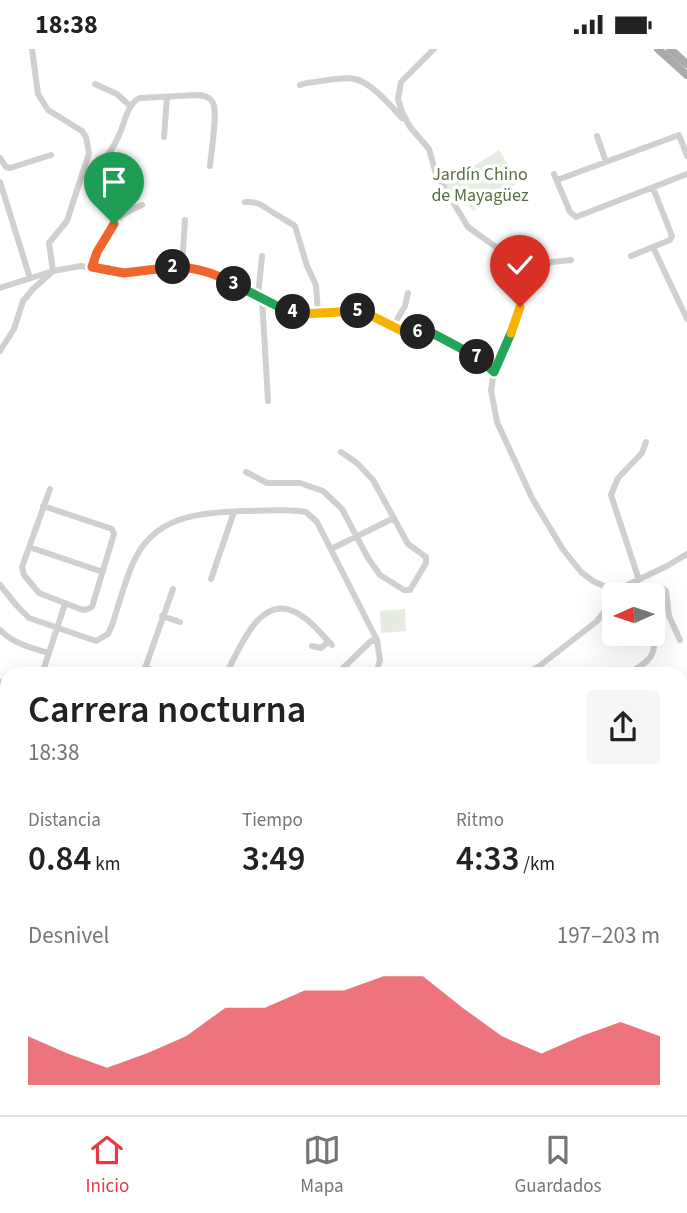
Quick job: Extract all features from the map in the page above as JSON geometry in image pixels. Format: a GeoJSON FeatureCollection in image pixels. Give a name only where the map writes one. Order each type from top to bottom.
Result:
{"type":"FeatureCollection","features":[{"type":"Feature","properties":{"kind":"main road"},"geometry":{"type":"LineString","coordinates":[[658,49],[687,75]]}},
{"type":"Feature","properties":{"kind":"main road"},"geometry":{"type":"LineString","coordinates":[[670,49],[687,64]]}},
{"type":"Feature","properties":{"kind":"street"},"geometry":{"type":"LineString","coordinates":[[32,49],[38,94],[48,110],[82,131],[89,153],[67,221],[49,243],[54,271]]}},
{"type":"Feature","properties":{"kind":"street"},"geometry":{"type":"LineString","coordinates":[[411,127],[399,105],[399,88],[403,79],[434,49]]}},
{"type":"Feature","properties":{"kind":"street"},"geometry":{"type":"LineString","coordinates":[[300,85],[350,79],[361,81],[386,101],[429,149],[436,174],[467,227],[507,255],[523,273],[517,318],[494,372],[492,390],[498,422],[533,498],[562,548],[581,572],[602,585]]}},
{"type":"Feature","properties":{"kind":"street"},"geometry":{"type":"LineString","coordinates":[[94,84],[117,94],[130,106]]}},
{"type":"Feature","properties":{"kind":"street"},"geometry":{"type":"LineString","coordinates":[[164,137],[167,97]]}},
{"type":"Feature","properties":{"kind":"street"},"geometry":{"type":"LineString","coordinates":[[82,175],[98,165],[112,148],[132,102],[140,98],[208,97],[214,103],[215,113],[210,166]]}},
{"type":"Feature","properties":{"kind":"street"},"geometry":{"type":"LineString","coordinates":[[687,156],[680,135],[556,177],[570,212],[576,217],[687,174]]}},
{"type":"Feature","properties":{"kind":"street"},"geometry":{"type":"LineString","coordinates":[[597,137],[606,162]]}},
{"type":"Feature","properties":{"kind":"street"},"geometry":{"type":"LineString","coordinates":[[0,158],[6,167],[10,168],[51,155]]}},
{"type":"Feature","properties":{"kind":"street"},"geometry":{"type":"LineString","coordinates":[[1,187],[30,278]]}},
{"type":"Feature","properties":{"kind":"street"},"geometry":{"type":"LineString","coordinates":[[631,256],[670,240],[672,236],[653,188]]}},
{"type":"Feature","properties":{"kind":"street"},"geometry":{"type":"LineString","coordinates":[[245,202],[262,204],[295,226],[307,266],[316,285],[317,313]]}},
{"type":"Feature","properties":{"kind":"street"},"geometry":{"type":"LineString","coordinates":[[92,267],[97,252],[114,224],[121,216],[142,205]]}},
{"type":"Feature","properties":{"kind":"street"},"geometry":{"type":"LineString","coordinates":[[182,267],[185,220]]}},
{"type":"Feature","properties":{"kind":"street"},"geometry":{"type":"LineString","coordinates":[[653,247],[687,319]]}},
{"type":"Feature","properties":{"kind":"street"},"geometry":{"type":"LineString","coordinates":[[262,256],[260,297],[268,401]]}},
{"type":"Feature","properties":{"kind":"street"},"geometry":{"type":"LineString","coordinates":[[523,273],[543,263],[571,260]]}},
{"type":"Feature","properties":{"kind":"street"},"geometry":{"type":"LineString","coordinates":[[0,288],[81,265],[124,273],[182,267],[216,274],[281,308],[302,314],[362,311],[404,332],[434,334],[481,359],[494,372]]}},
{"type":"Feature","properties":{"kind":"street"},"geometry":{"type":"LineString","coordinates":[[0,351],[14,329],[23,301],[54,271]]}},
{"type":"Feature","properties":{"kind":"street"},"geometry":{"type":"LineString","coordinates":[[393,326],[405,306],[408,292]]}},
{"type":"Feature","properties":{"kind":"street"},"geometry":{"type":"LineString","coordinates":[[639,580],[611,495],[618,478],[642,453],[646,442]]}},
{"type":"Feature","properties":{"kind":"street"},"geometry":{"type":"LineString","coordinates":[[247,473],[267,483],[300,483],[323,491],[342,509],[380,575],[404,590],[410,590],[426,563],[426,557],[408,544],[373,480],[357,463],[341,453]]}},
{"type":"Feature","properties":{"kind":"street"},"geometry":{"type":"LineString","coordinates":[[43,506],[111,530],[114,534],[92,607],[85,610],[38,593],[24,575],[22,567],[43,506],[50,489]]}},
{"type":"Feature","properties":{"kind":"street"},"geometry":{"type":"LineString","coordinates":[[0,585],[29,618],[96,641],[108,633],[112,625],[134,562],[152,537],[166,526],[204,513],[289,510],[306,513],[317,521],[377,639],[380,660],[378,667]]}},
{"type":"Feature","properties":{"kind":"street"},"geometry":{"type":"LineString","coordinates":[[211,579],[234,512]]}},
{"type":"Feature","properties":{"kind":"street"},"geometry":{"type":"LineString","coordinates":[[331,549],[394,518]]}},
{"type":"Feature","properties":{"kind":"street"},"geometry":{"type":"LineString","coordinates":[[29,547],[103,572]]}},
{"type":"Feature","properties":{"kind":"street"},"geometry":{"type":"LineString","coordinates":[[634,583],[687,554]]}},
{"type":"Feature","properties":{"kind":"street"},"geometry":{"type":"LineString","coordinates":[[145,667],[173,589]]}},
{"type":"Feature","properties":{"kind":"street"},"geometry":{"type":"LineString","coordinates":[[665,590],[669,616],[680,640]]}},
{"type":"Feature","properties":{"kind":"street"},"geometry":{"type":"LineString","coordinates":[[44,667],[65,604]]}},
{"type":"Feature","properties":{"kind":"street"},"geometry":{"type":"LineString","coordinates":[[230,667],[257,619],[267,612],[280,609],[294,611],[330,644],[321,648],[312,646]]}},
{"type":"Feature","properties":{"kind":"street"},"geometry":{"type":"LineString","coordinates":[[538,667],[602,615]]}},
{"type":"Feature","properties":{"kind":"street"},"geometry":{"type":"LineString","coordinates":[[162,616],[180,622]]}},
{"type":"Feature","properties":{"kind":"street"},"geometry":{"type":"LineString","coordinates":[[0,630],[8,638],[49,653]]}},
{"type":"Feature","properties":{"kind":"street"},"geometry":{"type":"LineString","coordinates":[[347,667],[371,641],[377,639]]}},
{"type":"Feature","properties":{"kind":"street"},"geometry":{"type":"LineString","coordinates":[[640,667],[650,659],[654,646]]}},
{"type":"Feature","properties":{"kind":"green space","name":"Jardín Chino de Mayagüez"},"geometry":{"type":"Polygon","coordinates":[[[499,150],[519,182],[473,211],[460,191],[451,196],[444,185],[499,150]]]}},
{"type":"Feature","properties":{"kind":"green space"},"geometry":{"type":"Polygon","coordinates":[[[405,609],[406,631],[381,633],[380,611],[405,609]]]}},
{"type":"Feature","properties":{"kind":"route"},"geometry":{"type":"LineString","coordinates":[[114,224],[97,252],[92,267],[124,273],[163,267],[202,270],[216,274],[281,308],[302,314],[362,311],[404,332],[434,334],[481,359],[494,372],[520,307]]}}]}
